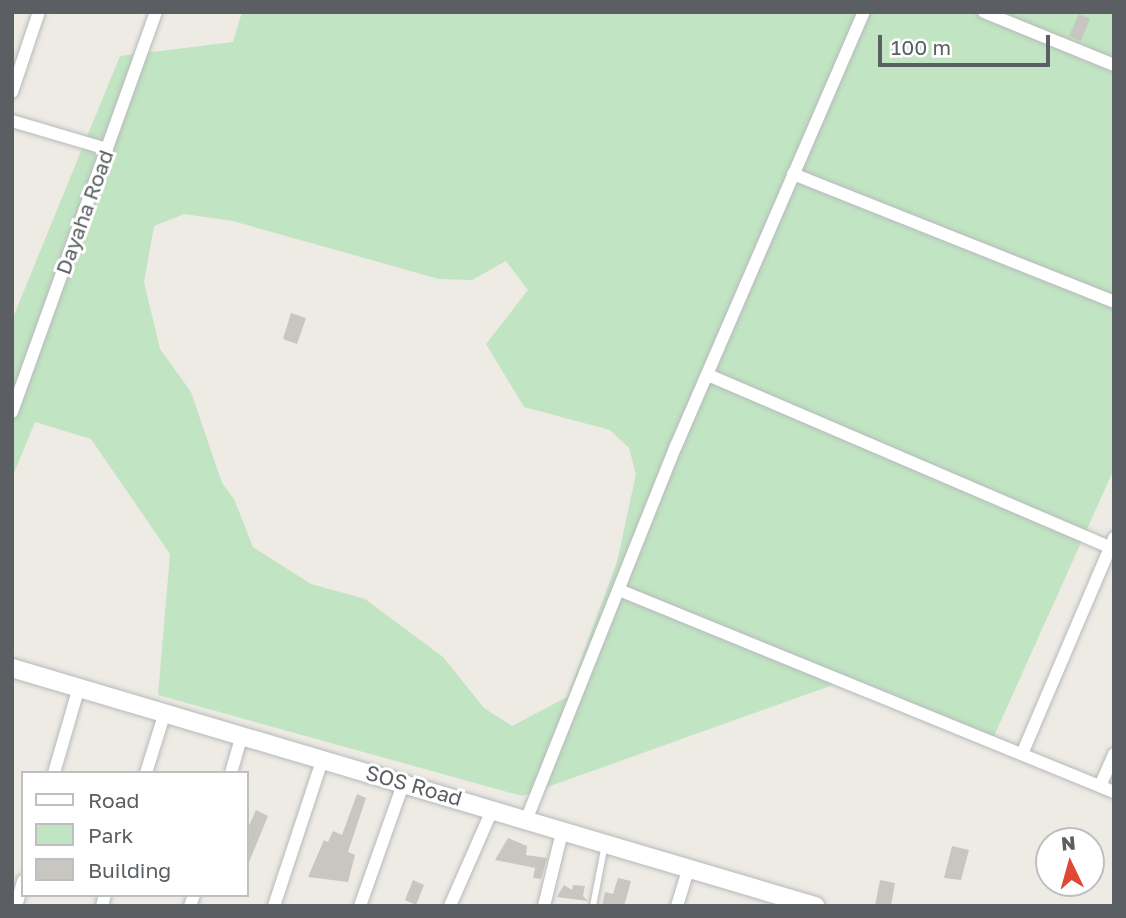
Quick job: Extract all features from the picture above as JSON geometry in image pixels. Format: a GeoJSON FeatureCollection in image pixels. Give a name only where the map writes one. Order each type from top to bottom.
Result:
{"type":"FeatureCollection","features":[{"type":"Feature","properties":{"kind":"street"},"geometry":{"type":"LineString","coordinates":[[12,92],[39,12]]}},
{"type":"Feature","properties":{"kind":"street","name":"Dayaha Road"},"geometry":{"type":"LineString","coordinates":[[12,412],[17,384],[156,12]]}},
{"type":"Feature","properties":{"kind":"street"},"geometry":{"type":"LineString","coordinates":[[527,818],[708,375],[864,12]]}},
{"type":"Feature","properties":{"kind":"street"},"geometry":{"type":"LineString","coordinates":[[984,12],[1114,65]]}},
{"type":"Feature","properties":{"kind":"street"},"geometry":{"type":"LineString","coordinates":[[12,121],[107,149]]}},
{"type":"Feature","properties":{"kind":"street"},"geometry":{"type":"LineString","coordinates":[[793,174],[1114,302]]}},
{"type":"Feature","properties":{"kind":"street"},"geometry":{"type":"LineString","coordinates":[[708,375],[1112,545],[1022,754]]}},
{"type":"Feature","properties":{"kind":"street"},"geometry":{"type":"LineString","coordinates":[[619,590],[1114,792]]}},
{"type":"Feature","properties":{"kind":"street","name":"SOS Road"},"geometry":{"type":"LineString","coordinates":[[12,668],[564,828],[688,870],[765,900],[815,906]]}},
{"type":"Feature","properties":{"kind":"street"},"geometry":{"type":"LineString","coordinates":[[55,771],[79,687]]}},
{"type":"Feature","properties":{"kind":"street"},"geometry":{"type":"LineString","coordinates":[[147,771],[165,712]]}},
{"type":"Feature","properties":{"kind":"street"},"geometry":{"type":"LineString","coordinates":[[232,771],[242,735]]}},
{"type":"Feature","properties":{"kind":"street"},"geometry":{"type":"LineString","coordinates":[[1100,786],[1114,754]]}},
{"type":"Feature","properties":{"kind":"street"},"geometry":{"type":"LineString","coordinates":[[274,906],[323,758]]}},
{"type":"Feature","properties":{"kind":"street"},"geometry":{"type":"LineString","coordinates":[[360,906],[404,782]]}},
{"type":"Feature","properties":{"kind":"street"},"geometry":{"type":"LineString","coordinates":[[450,906],[493,808]]}},
{"type":"Feature","properties":{"kind":"street"},"geometry":{"type":"LineString","coordinates":[[544,906],[564,828]]}},
{"type":"Feature","properties":{"kind":"street"},"geometry":{"type":"LineString","coordinates":[[677,906],[688,870]]}},
{"type":"Feature","properties":{"kind":"street"},"geometry":{"type":"LineString","coordinates":[[16,906],[21,888]]}},
{"type":"Feature","properties":{"kind":"lane"},"geometry":{"type":"LineString","coordinates":[[593,906],[605,842]]}},
{"type":"Feature","properties":{"kind":"green space"},"geometry":{"type":"Polygon","coordinates":[[[242,12],[1114,12],[1114,469],[990,745],[847,680],[522,796],[158,695],[170,554],[91,439],[35,422],[12,478],[12,320],[120,56],[233,42],[242,12]],[[184,214],[154,226],[144,282],[160,349],[191,392],[222,483],[234,499],[253,547],[311,584],[365,599],[443,657],[484,708],[512,726],[567,697],[617,562],[636,474],[629,448],[610,430],[524,407],[486,344],[528,290],[506,261],[472,280],[439,279],[233,221],[184,214]]]}},
{"type":"Feature","properties":{"kind":"building"},"geometry":{"type":"Polygon","coordinates":[[[1079,14],[1090,19],[1081,41],[1069,36],[1079,14]]]}},
{"type":"Feature","properties":{"kind":"building"},"geometry":{"type":"Polygon","coordinates":[[[291,313],[306,318],[297,344],[283,339],[291,313]]]}},
{"type":"Feature","properties":{"kind":"building"},"geometry":{"type":"Polygon","coordinates":[[[357,794],[366,798],[348,852],[355,855],[348,882],[308,877],[324,840],[328,842],[333,831],[342,835],[357,794]]]}},
{"type":"Feature","properties":{"kind":"building"},"geometry":{"type":"Polygon","coordinates":[[[256,810],[268,816],[248,865],[248,828],[256,810]]]}},
{"type":"Feature","properties":{"kind":"building"},"geometry":{"type":"Polygon","coordinates":[[[508,838],[527,846],[526,855],[547,858],[541,879],[533,878],[535,868],[495,860],[508,838]]]}},
{"type":"Feature","properties":{"kind":"building"},"geometry":{"type":"Polygon","coordinates":[[[952,846],[969,850],[961,880],[944,878],[952,846]]]}},
{"type":"Feature","properties":{"kind":"building"},"geometry":{"type":"Polygon","coordinates":[[[618,878],[631,881],[624,906],[602,906],[605,892],[613,894],[618,878]]]}},
{"type":"Feature","properties":{"kind":"building"},"geometry":{"type":"Polygon","coordinates":[[[413,880],[424,885],[416,905],[405,900],[413,880]]]}},
{"type":"Feature","properties":{"kind":"building"},"geometry":{"type":"Polygon","coordinates":[[[880,880],[895,883],[891,906],[875,906],[880,880]]]}},
{"type":"Feature","properties":{"kind":"building"},"geometry":{"type":"Polygon","coordinates":[[[564,885],[572,890],[573,885],[585,886],[583,896],[588,901],[557,897],[564,885]]]}}]}
